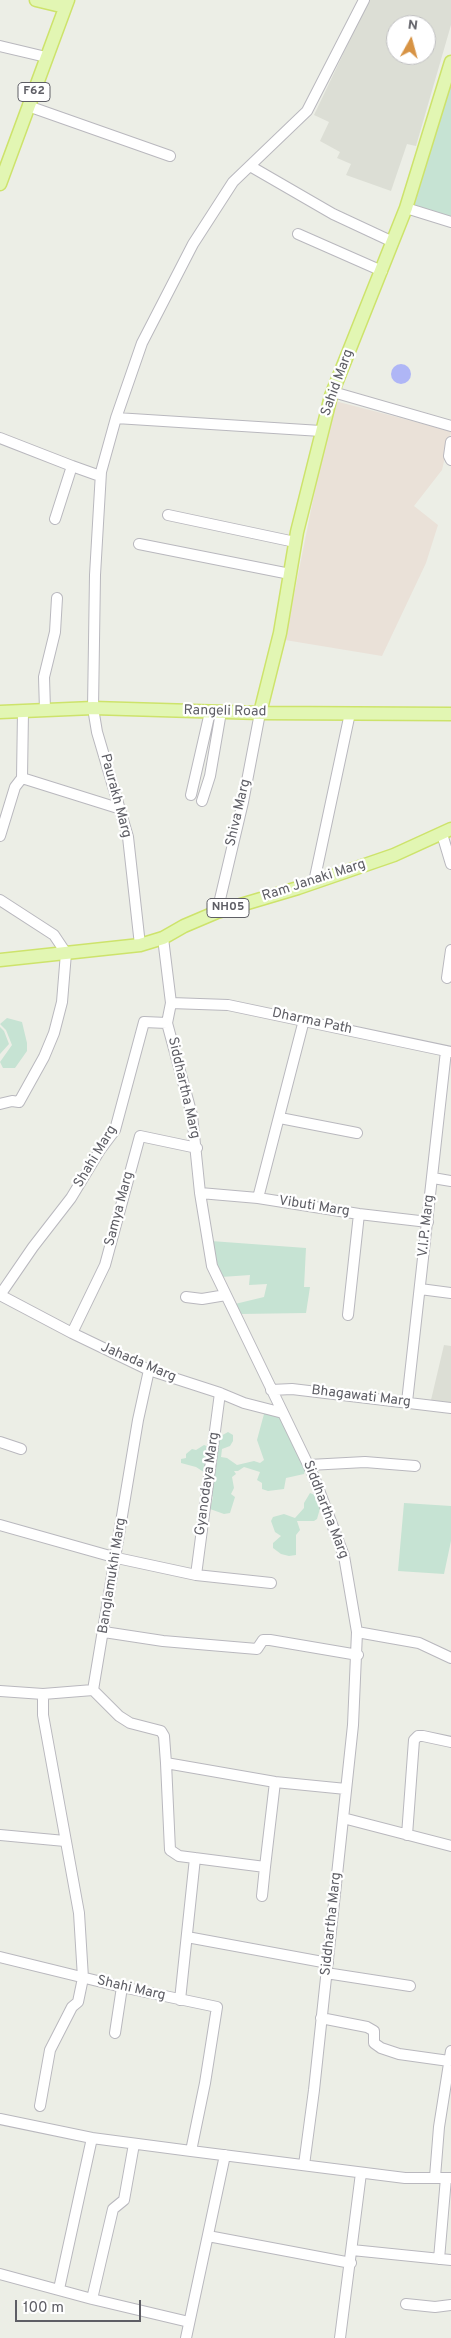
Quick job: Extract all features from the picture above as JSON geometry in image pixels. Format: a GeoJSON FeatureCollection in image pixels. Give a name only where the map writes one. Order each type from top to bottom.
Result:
{"type":"FeatureCollection","features":[{"type":"Feature","properties":{"kind":"main road"},"geometry":{"type":"LineString","coordinates":[[36,0],[67,4]]}},
{"type":"Feature","properties":{"kind":"main road","name":"F62"},"geometry":{"type":"LineString","coordinates":[[0,184],[67,4]]}},
{"type":"Feature","properties":{"kind":"main road","name":"Sahid Marg"},"geometry":{"type":"LineString","coordinates":[[260,713],[280,633],[295,542],[321,431],[333,392],[406,208],[451,62]]}},
{"type":"Feature","properties":{"kind":"main road","name":"Rangeli Road"},"geometry":{"type":"LineString","coordinates":[[0,712],[93,708],[260,713],[451,714]]}},
{"type":"Feature","properties":{"kind":"main road","name":"Ram Janaki Marg"},"geometry":{"type":"LineString","coordinates":[[0,960],[140,945],[163,938],[184,926],[217,912],[394,855],[447,832]]}},
{"type":"Feature","properties":{"kind":"street","name":"Paurakh Marg"},"geometry":{"type":"LineString","coordinates":[[140,945],[133,896],[128,837],[97,732],[93,708],[95,575],[100,476],[116,418],[142,343],[189,252],[233,182],[307,111],[364,0]]}},
{"type":"Feature","properties":{"kind":"street"},"geometry":{"type":"LineString","coordinates":[[0,46],[46,57]]}},
{"type":"Feature","properties":{"kind":"street"},"geometry":{"type":"LineString","coordinates":[[28,106],[170,156]]}},
{"type":"Feature","properties":{"kind":"street"},"geometry":{"type":"LineString","coordinates":[[250,166],[333,214],[393,242]]}},
{"type":"Feature","properties":{"kind":"street"},"geometry":{"type":"LineString","coordinates":[[406,208],[451,222]]}},
{"type":"Feature","properties":{"kind":"street"},"geometry":{"type":"LineString","coordinates":[[298,234],[382,271]]}},
{"type":"Feature","properties":{"kind":"street"},"geometry":{"type":"LineString","coordinates":[[333,392],[451,426]]}},
{"type":"Feature","properties":{"kind":"street"},"geometry":{"type":"LineString","coordinates":[[116,418],[321,431]]}},
{"type":"Feature","properties":{"kind":"street"},"geometry":{"type":"LineString","coordinates":[[0,438],[100,476]]}},
{"type":"Feature","properties":{"kind":"street"},"geometry":{"type":"LineString","coordinates":[[451,442],[448,456],[451,460]]}},
{"type":"Feature","properties":{"kind":"street"},"geometry":{"type":"LineString","coordinates":[[55,519],[72,466]]}},
{"type":"Feature","properties":{"kind":"street"},"geometry":{"type":"LineString","coordinates":[[168,514],[295,542]]}},
{"type":"Feature","properties":{"kind":"street"},"geometry":{"type":"LineString","coordinates":[[140,544],[290,574]]}},
{"type":"Feature","properties":{"kind":"street"},"geometry":{"type":"LineString","coordinates":[[45,710],[44,677],[55,632],[57,598]]}},
{"type":"Feature","properties":{"kind":"street"},"geometry":{"type":"LineString","coordinates":[[0,836],[15,787],[22,778],[23,711]]}},
{"type":"Feature","properties":{"kind":"street"},"geometry":{"type":"LineString","coordinates":[[190,795],[216,712]]}},
{"type":"Feature","properties":{"kind":"street"},"geometry":{"type":"LineString","coordinates":[[202,801],[209,779],[216,712]]}},
{"type":"Feature","properties":{"kind":"street","name":"Shiva Marg"},"geometry":{"type":"LineString","coordinates":[[217,912],[243,802],[260,713]]}},
{"type":"Feature","properties":{"kind":"street"},"geometry":{"type":"LineString","coordinates":[[314,882],[350,713]]}},
{"type":"Feature","properties":{"kind":"street"},"geometry":{"type":"LineString","coordinates":[[195,776],[209,779]]}},
{"type":"Feature","properties":{"kind":"street"},"geometry":{"type":"LineString","coordinates":[[22,778],[121,809]]}},
{"type":"Feature","properties":{"kind":"street"},"geometry":{"type":"LineString","coordinates":[[447,832],[451,864]]}},
{"type":"Feature","properties":{"kind":"street"},"geometry":{"type":"LineString","coordinates":[[0,900],[54,936],[66,953],[62,1002],[54,1034],[44,1057],[19,1102],[12,1101],[0,1104]]}},
{"type":"Feature","properties":{"kind":"street","name":"Siddhartha Marg"},"geometry":{"type":"LineString","coordinates":[[163,938],[171,1003],[167,1024],[192,1115],[197,1148],[200,1193],[212,1266],[309,1465],[344,1556],[357,1632],[358,1655],[346,1789],[304,2165]]}},
{"type":"Feature","properties":{"kind":"street"},"geometry":{"type":"LineString","coordinates":[[447,978],[451,950]]}},
{"type":"Feature","properties":{"kind":"street","name":"Dharma Path"},"geometry":{"type":"LineString","coordinates":[[171,1003],[228,1005],[449,1052]]}},
{"type":"Feature","properties":{"kind":"street"},"geometry":{"type":"LineString","coordinates":[[258,1198],[304,1020]]}},
{"type":"Feature","properties":{"kind":"street","name":"Shahi Marg"},"geometry":{"type":"LineString","coordinates":[[0,1295],[33,1246],[71,1198],[100,1150],[115,1130],[144,1022],[167,1024]]}},
{"type":"Feature","properties":{"kind":"street","name":"V.I.P. Marg"},"geometry":{"type":"LineString","coordinates":[[407,1402],[449,1052]]}},
{"type":"Feature","properties":{"kind":"street"},"geometry":{"type":"LineString","coordinates":[[280,1118],[356,1134]]}},
{"type":"Feature","properties":{"kind":"street","name":"Samya Marg"},"geometry":{"type":"LineString","coordinates":[[72,1334],[105,1264],[140,1136],[197,1148]]}},
{"type":"Feature","properties":{"kind":"street"},"geometry":{"type":"LineString","coordinates":[[433,1178],[451,1181]]}},
{"type":"Feature","properties":{"kind":"street","name":"Vibuti Marg"},"geometry":{"type":"LineString","coordinates":[[200,1193],[258,1198],[359,1214],[428,1222]]}},
{"type":"Feature","properties":{"kind":"street"},"geometry":{"type":"LineString","coordinates":[[348,1315],[359,1214]]}},
{"type":"Feature","properties":{"kind":"street"},"geometry":{"type":"LineString","coordinates":[[420,1289],[451,1293]]}},
{"type":"Feature","properties":{"kind":"street","name":"Jahada Marg"},"geometry":{"type":"LineString","coordinates":[[0,1295],[72,1334],[149,1370],[220,1393],[244,1403],[283,1413]]}},
{"type":"Feature","properties":{"kind":"street"},"geometry":{"type":"LineString","coordinates":[[186,1297],[202,1299],[226,1295]]}},
{"type":"Feature","properties":{"kind":"street","name":"Banglamukhi Marg"},"geometry":{"type":"LineString","coordinates":[[93,1690],[117,1558],[138,1420],[149,1370]]}},
{"type":"Feature","properties":{"kind":"street","name":"Bhagawati Marg"},"geometry":{"type":"LineString","coordinates":[[271,1390],[292,1389],[451,1408]]}},
{"type":"Feature","properties":{"kind":"street","name":"Gyanodaya Marg"},"geometry":{"type":"LineString","coordinates":[[196,1575],[220,1393]]}},
{"type":"Feature","properties":{"kind":"street"},"geometry":{"type":"LineString","coordinates":[[0,1442],[21,1449]]}},
{"type":"Feature","properties":{"kind":"street"},"geometry":{"type":"LineString","coordinates":[[309,1465],[365,1462],[415,1466]]}},
{"type":"Feature","properties":{"kind":"street"},"geometry":{"type":"LineString","coordinates":[[0,1525],[117,1558],[196,1575],[271,1583]]}},
{"type":"Feature","properties":{"kind":"street"},"geometry":{"type":"LineString","coordinates":[[104,1632],[163,1641],[257,1649],[263,1640],[270,1640],[358,1655]]}},
{"type":"Feature","properties":{"kind":"street"},"geometry":{"type":"LineString","coordinates":[[357,1632],[419,1643],[451,1658]]}},
{"type":"Feature","properties":{"kind":"street"},"geometry":{"type":"LineString","coordinates":[[0,1691],[44,1694],[93,1690],[119,1716],[130,1723],[161,1731],[164,1736],[166,1764],[169,1844],[174,1854],[264,1867]]}},
{"type":"Feature","properties":{"kind":"street","name":"Shahi Marg"},"geometry":{"type":"LineString","coordinates":[[44,1694],[43,1715],[79,1913],[83,1978],[180,2000],[195,1858]]}},
{"type":"Feature","properties":{"kind":"street"},"geometry":{"type":"LineString","coordinates":[[407,1835],[414,1740],[418,1736],[423,1736],[451,1742]]}},
{"type":"Feature","properties":{"kind":"street"},"geometry":{"type":"LineString","coordinates":[[166,1764],[275,1782],[346,1789]]}},
{"type":"Feature","properties":{"kind":"street"},"geometry":{"type":"LineString","coordinates":[[262,1896],[275,1782]]}},
{"type":"Feature","properties":{"kind":"street"},"geometry":{"type":"LineString","coordinates":[[343,1818],[451,1846]]}},
{"type":"Feature","properties":{"kind":"street"},"geometry":{"type":"LineString","coordinates":[[0,1835],[65,1841]]}},
{"type":"Feature","properties":{"kind":"street"},"geometry":{"type":"LineString","coordinates":[[187,1937],[410,1986]]}},
{"type":"Feature","properties":{"kind":"street"},"geometry":{"type":"LineString","coordinates":[[0,1957],[83,1978],[78,2002],[72,2007],[50,2050],[40,2106]]}},
{"type":"Feature","properties":{"kind":"street"},"geometry":{"type":"LineString","coordinates":[[115,2034],[122,1987]]}},
{"type":"Feature","properties":{"kind":"street"},"geometry":{"type":"LineString","coordinates":[[180,2000],[217,2007],[205,2083],[191,2151]]}},
{"type":"Feature","properties":{"kind":"street"},"geometry":{"type":"LineString","coordinates":[[321,2018],[367,2027],[374,2031],[374,2043],[381,2048],[400,2054],[449,2061]]}},
{"type":"Feature","properties":{"kind":"street"},"geometry":{"type":"LineString","coordinates":[[435,2178],[439,2127],[451,2051]]}},
{"type":"Feature","properties":{"kind":"street"},"geometry":{"type":"LineString","coordinates":[[0,2119],[92,2138],[134,2144],[405,2178],[449,2178],[439,2259]]}},
{"type":"Feature","properties":{"kind":"street"},"geometry":{"type":"LineString","coordinates":[[59,2289],[92,2138]]}},
{"type":"Feature","properties":{"kind":"street"},"geometry":{"type":"LineString","coordinates":[[92,2299],[113,2209],[124,2200],[134,2144]]}},
{"type":"Feature","properties":{"kind":"street"},"geometry":{"type":"LineString","coordinates":[[186,2338],[225,2155]]}},
{"type":"Feature","properties":{"kind":"street"},"geometry":{"type":"LineString","coordinates":[[340,2338],[361,2173]]}},
{"type":"Feature","properties":{"kind":"street"},"geometry":{"type":"LineString","coordinates":[[208,2236],[351,2263]]}},
{"type":"Feature","properties":{"kind":"street"},"geometry":{"type":"LineString","coordinates":[[352,2250],[451,2260]]}},
{"type":"Feature","properties":{"kind":"street"},"geometry":{"type":"LineString","coordinates":[[0,2274],[92,2299],[189,2322]]}},
{"type":"Feature","properties":{"kind":"street"},"geometry":{"type":"LineString","coordinates":[[406,2304],[435,2307],[451,2305]]}},
{"type":"Feature","properties":{"kind":"shaded area"},"geometry":{"type":"Polygon","coordinates":[[[369,0],[451,0],[451,25],[416,146],[407,144],[391,191],[346,175],[351,164],[337,158],[340,152],[320,141],[329,122],[314,115],[369,0]]]}},
{"type":"Feature","properties":{"kind":"shaded area"},"geometry":{"type":"Polygon","coordinates":[[[335,401],[451,431],[442,470],[414,506],[438,525],[426,563],[382,656],[285,640],[321,460],[335,401]]]}},
{"type":"Feature","properties":{"kind":"shaded area"},"geometry":{"type":"Polygon","coordinates":[[[444,1345],[451,1346],[451,1403],[431,1400],[444,1345]]]}},
{"type":"Feature","properties":{"kind":"green space"},"geometry":{"type":"Polygon","coordinates":[[[451,73],[451,220],[413,206],[451,73]]]}},
{"type":"Feature","properties":{"kind":"green space"},"geometry":{"type":"Polygon","coordinates":[[[7,1018],[22,1022],[27,1043],[27,1051],[15,1068],[3,1068],[0,1062],[12,1045],[6,1030],[0,1024],[7,1018]]]}},
{"type":"Feature","properties":{"kind":"green space"},"geometry":{"type":"Polygon","coordinates":[[[0,1027],[4,1031],[9,1044],[0,1054],[0,1027]]]}},
{"type":"Feature","properties":{"kind":"green space"},"geometry":{"type":"Polygon","coordinates":[[[211,1241],[306,1248],[304,1287],[310,1287],[306,1313],[240,1314],[235,1304],[264,1297],[267,1284],[249,1285],[250,1275],[221,1277],[211,1241]]]}},
{"type":"Feature","properties":{"kind":"green space"},"geometry":{"type":"Polygon","coordinates":[[[273,1413],[283,1420],[306,1467],[304,1474],[286,1478],[284,1489],[268,1491],[262,1489],[262,1483],[257,1480],[260,1472],[244,1467],[234,1471],[236,1474],[232,1477],[234,1488],[231,1494],[235,1497],[230,1513],[224,1514],[210,1509],[213,1497],[209,1492],[213,1478],[196,1467],[181,1463],[181,1459],[186,1458],[186,1454],[192,1449],[196,1450],[204,1445],[209,1447],[219,1437],[228,1432],[233,1435],[233,1441],[230,1446],[222,1449],[221,1457],[227,1458],[237,1465],[254,1461],[260,1463],[264,1460],[257,1440],[264,1414],[273,1413]]]}},
{"type":"Feature","properties":{"kind":"green space"},"geometry":{"type":"Polygon","coordinates":[[[310,1493],[315,1495],[321,1505],[317,1519],[314,1521],[297,1521],[300,1530],[296,1535],[296,1555],[281,1554],[273,1548],[273,1543],[281,1536],[275,1532],[271,1521],[273,1517],[284,1514],[295,1518],[304,1508],[304,1503],[310,1493]]]}},
{"type":"Feature","properties":{"kind":"green space"},"geometry":{"type":"Polygon","coordinates":[[[404,1503],[451,1506],[451,1541],[444,1574],[398,1571],[404,1503]]]}},
{"type":"Feature","properties":{"kind":"water"},"geometry":{"type":"Polygon","coordinates":[[[397,364],[405,364],[411,370],[411,378],[405,384],[397,384],[391,378],[391,370],[397,364]]]}}]}
